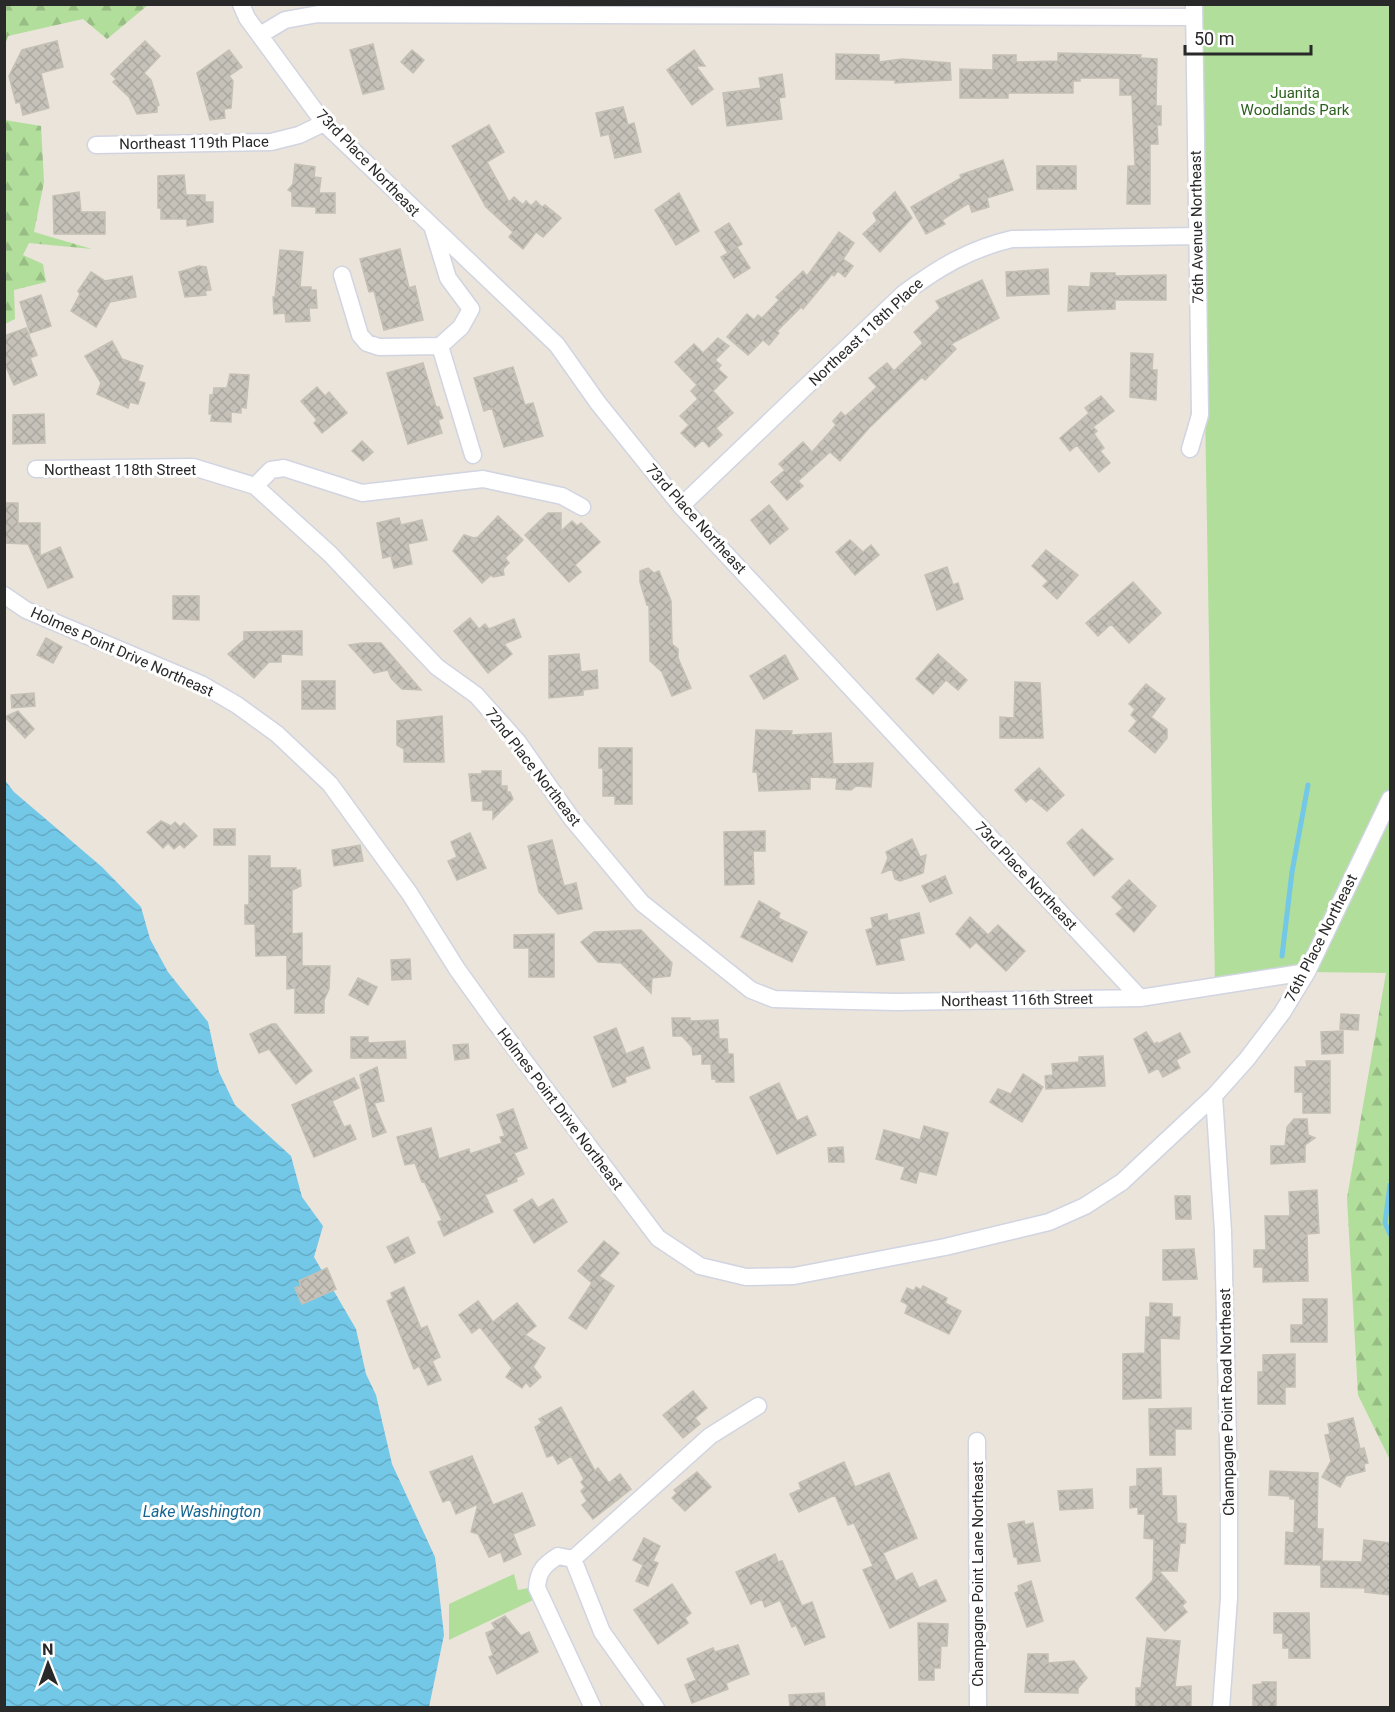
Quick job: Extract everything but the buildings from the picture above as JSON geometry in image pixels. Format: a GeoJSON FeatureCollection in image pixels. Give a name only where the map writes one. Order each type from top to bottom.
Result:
{"type":"FeatureCollection","features":[{"type":"Feature","properties":{"kind":"street","name":"73rd Place Northeast"},"geometry":{"type":"LineString","coordinates":[[241,4],[260,35],[324,123],[557,345],[598,404],[681,506],[1140,998]]}},
{"type":"Feature","properties":{"kind":"street"},"geometry":{"type":"LineString","coordinates":[[260,35],[285,20],[329,14],[1194,11]]}},
{"type":"Feature","properties":{"kind":"street","name":"76th Avenue Northeast"},"geometry":{"type":"LineString","coordinates":[[1190,449],[1200,414],[1194,11]]}},
{"type":"Feature","properties":{"kind":"street","name":"Northeast 119th Place"},"geometry":{"type":"LineString","coordinates":[[96,145],[271,142],[299,135],[324,123]]}},
{"type":"Feature","properties":{"kind":"street"},"geometry":{"type":"LineString","coordinates":[[342,275],[360,335],[367,343],[379,347],[440,346],[461,327],[471,309],[448,278],[432,228]]}},
{"type":"Feature","properties":{"kind":"street","name":"Northeast 118th Place"},"geometry":{"type":"LineString","coordinates":[[681,506],[903,294],[948,262],[984,246],[1012,239],[1197,236]]}},
{"type":"Feature","properties":{"kind":"street"},"geometry":{"type":"LineString","coordinates":[[440,346],[473,455]]}},
{"type":"Feature","properties":{"kind":"street","name":"Northeast 118th Street"},"geometry":{"type":"LineString","coordinates":[[36,469],[193,467],[255,486]]}},
{"type":"Feature","properties":{"kind":"street"},"geometry":{"type":"LineString","coordinates":[[255,486],[271,470],[284,468],[362,493],[483,478],[562,496],[582,507]]}},
{"type":"Feature","properties":{"kind":"street","name":"72nd Place Northeast"},"geometry":{"type":"LineString","coordinates":[[255,486],[330,554],[437,667],[476,695],[518,742],[572,819],[642,903],[731,977]]}},
{"type":"Feature","properties":{"kind":"street","name":"Holmes Point Drive Northeast"},"geometry":{"type":"LineString","coordinates":[[4,595],[26,610],[201,684],[237,705],[277,734],[330,784],[410,894],[457,969],[495,1022],[658,1238],[700,1266],[746,1277],[794,1276],[945,1247],[1049,1222],[1085,1206],[1122,1182],[1215,1096]]}},
{"type":"Feature","properties":{"kind":"street","name":"76th Place Northeast"},"geometry":{"type":"LineString","coordinates":[[1215,1096],[1275,1022],[1307,972],[1390,799]]}},
{"type":"Feature","properties":{"kind":"street","name":"Northeast 116th Street"},"geometry":{"type":"LineString","coordinates":[[731,977],[751,990],[774,999],[897,1002],[1140,998],[1307,972]]}},
{"type":"Feature","properties":{"kind":"street","name":"Champagne Point Road Northeast"},"geometry":{"type":"LineString","coordinates":[[1215,1096],[1223,1231],[1229,1484],[1229,1598],[1221,1707]]}},
{"type":"Feature","properties":{"kind":"street"},"geometry":{"type":"LineString","coordinates":[[573,1559],[710,1436],[758,1406]]}},
{"type":"Feature","properties":{"kind":"street","name":"Champagne Point Lane Northeast"},"geometry":{"type":"LineString","coordinates":[[977,1441],[978,1707]]}},
{"type":"Feature","properties":{"kind":"street"},"geometry":{"type":"LineString","coordinates":[[573,1559],[558,1556],[545,1564],[538,1575],[537,1588],[593,1707]]}},
{"type":"Feature","properties":{"kind":"street"},"geometry":{"type":"LineString","coordinates":[[573,1559],[602,1632],[656,1707]]}},
{"type":"Feature","properties":{"kind":"green space"},"geometry":{"type":"Polygon","coordinates":[[[5,5],[148,5],[107,39],[83,19],[8,36],[5,45],[5,5]]]}},
{"type":"Feature","properties":{"kind":"green space","name":"Juanita Woodlands Park"},"geometry":{"type":"Polygon","coordinates":[[[1198,5],[1390,5],[1390,973],[1307,972],[1215,987],[1198,5]]]}},
{"type":"Feature","properties":{"kind":"green space"},"geometry":{"type":"Polygon","coordinates":[[[5,120],[41,126],[44,182],[34,232],[92,249],[29,243],[23,255],[43,264],[46,282],[14,290],[15,319],[5,324],[5,120]]]}},
{"type":"Feature","properties":{"kind":"green space"},"geometry":{"type":"Polygon","coordinates":[[[1386,973],[1390,973],[1390,1460],[1358,1395],[1347,1198],[1386,973]]]}},
{"type":"Feature","properties":{"kind":"green space"},"geometry":{"type":"Polygon","coordinates":[[[514,1574],[518,1590],[529,1588],[533,1600],[449,1640],[449,1604],[514,1574]]]}},
{"type":"Feature","properties":{"kind":"water","name":"Lake Washington"},"geometry":{"type":"Polygon","coordinates":[[[4,779],[14,792],[102,867],[141,907],[150,939],[168,972],[208,1022],[219,1072],[235,1105],[291,1156],[302,1197],[323,1226],[314,1257],[356,1329],[366,1374],[376,1395],[392,1464],[435,1557],[444,1635],[429,1707],[5,1707],[4,779]]]}},
{"type":"Feature","properties":{"kind":"waterway"},"geometry":{"type":"LineString","coordinates":[[1282,956],[1292,872],[1308,785]]}},
{"type":"Feature","properties":{"kind":"waterway"},"geometry":{"type":"LineString","coordinates":[[1390,1185],[1385,1223],[1390,1234]]}}]}
